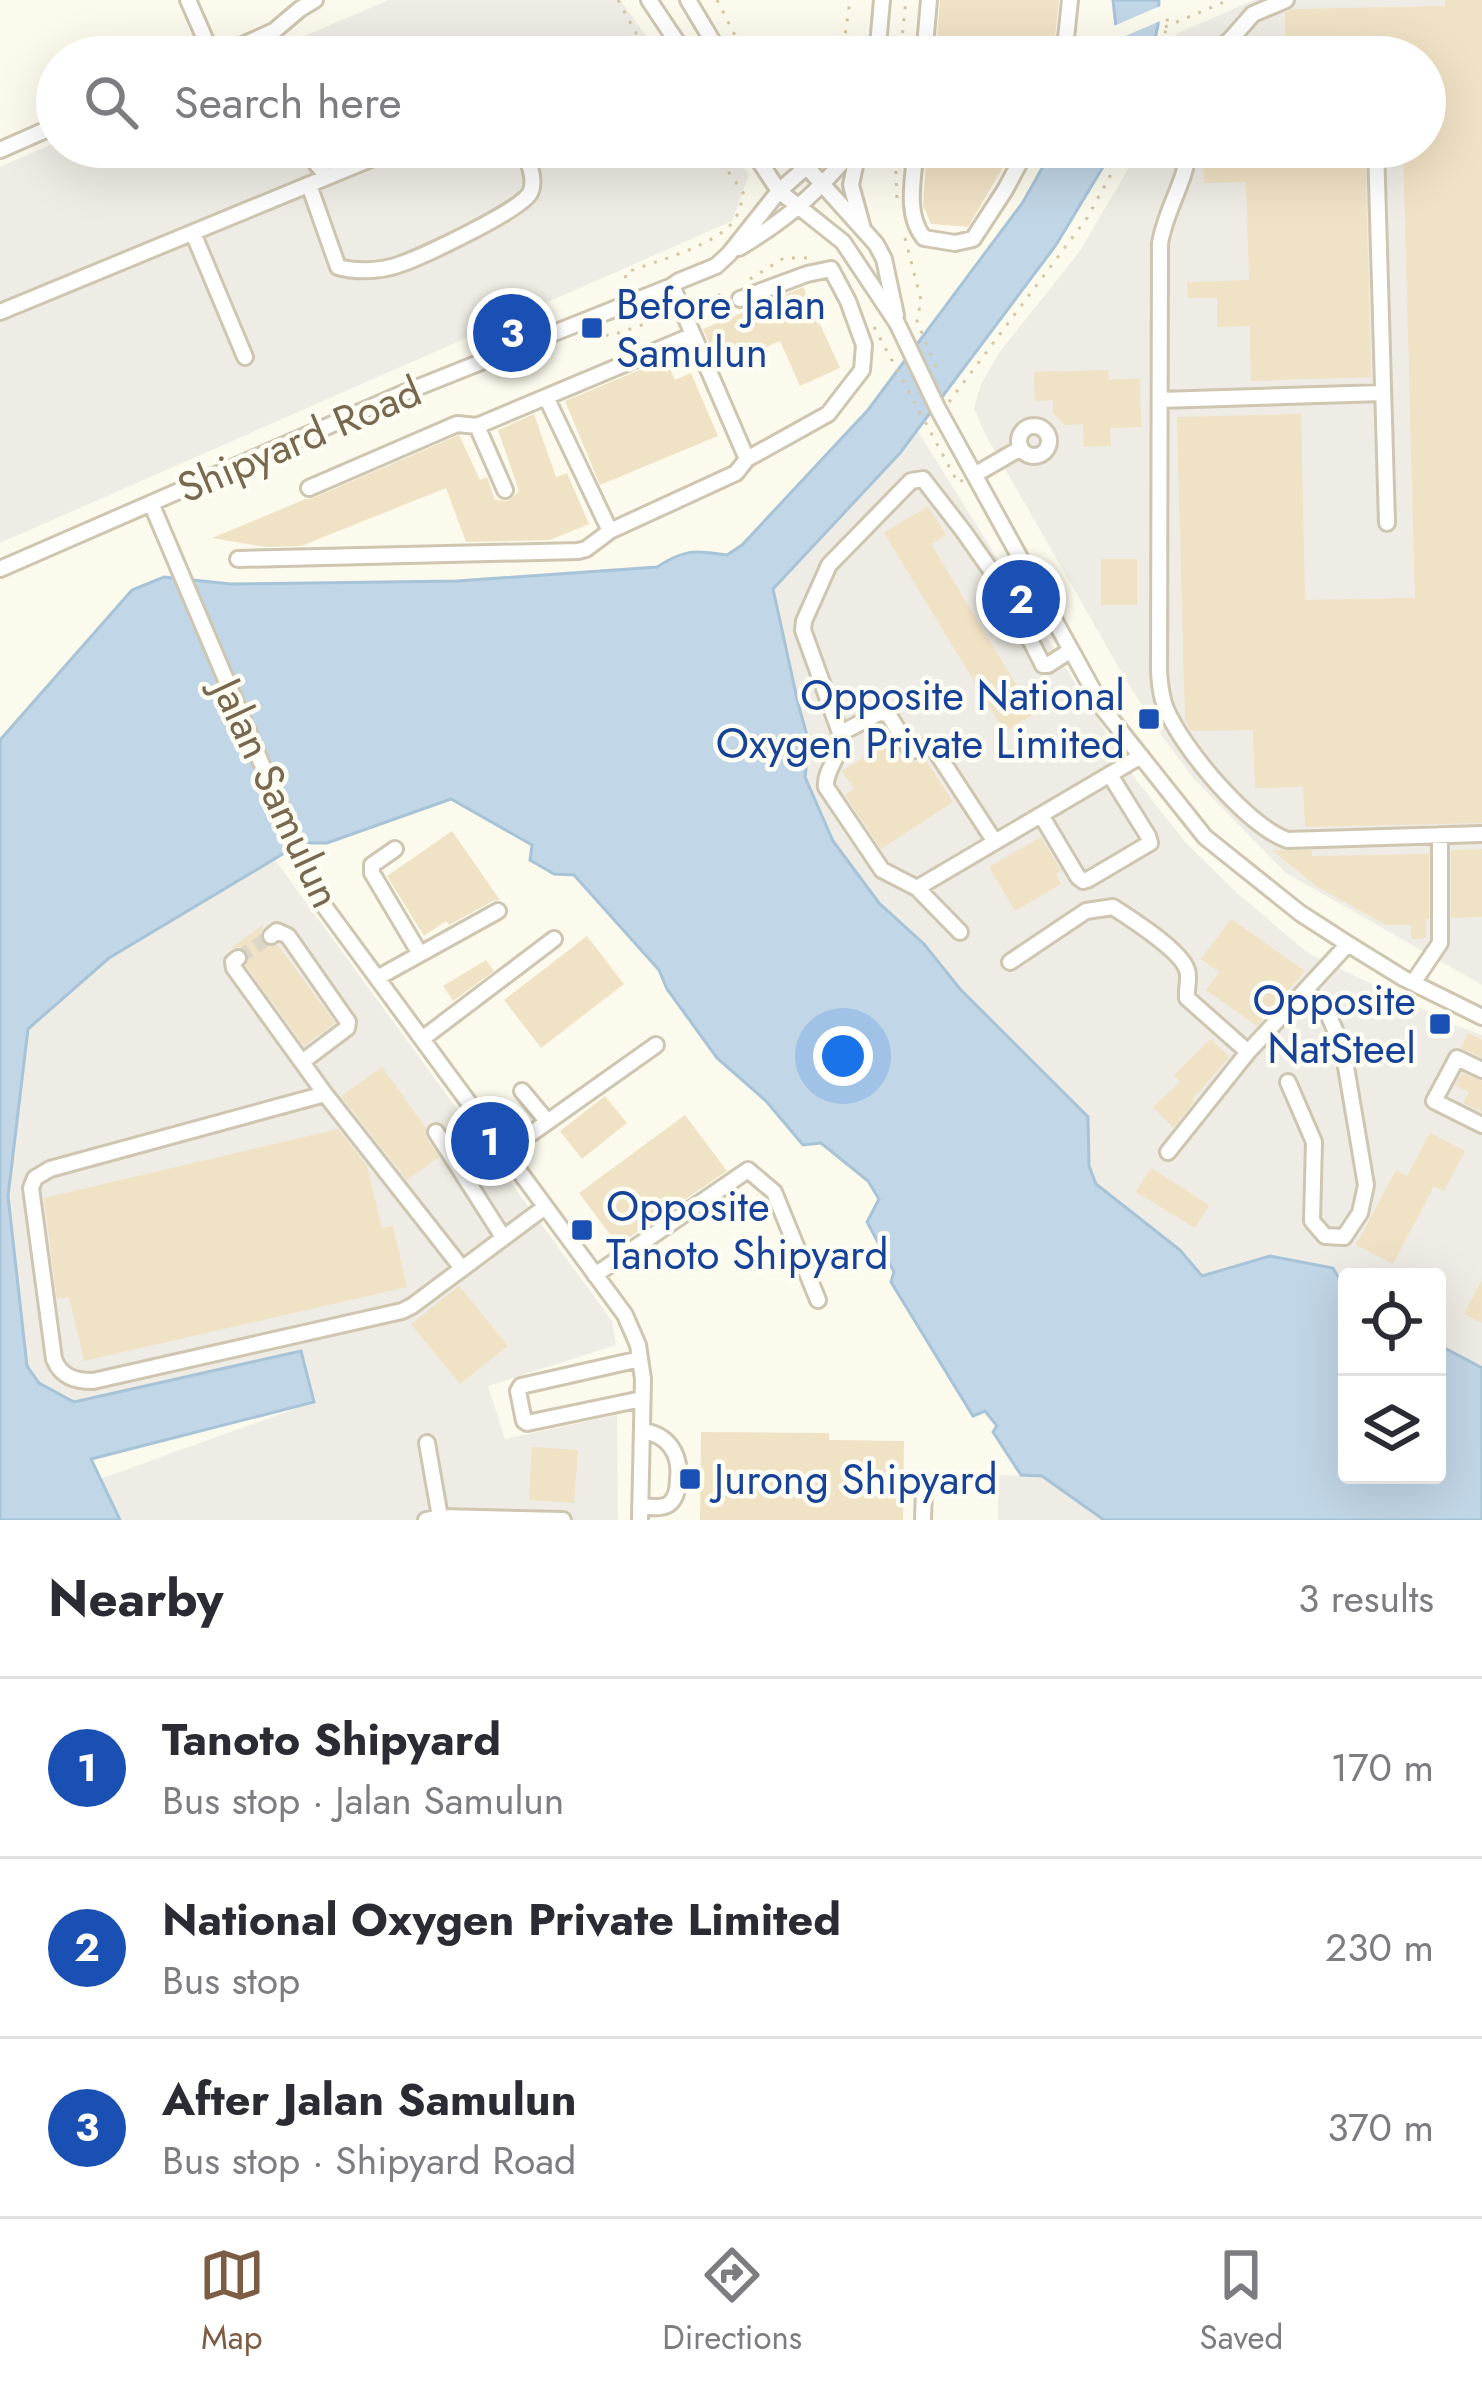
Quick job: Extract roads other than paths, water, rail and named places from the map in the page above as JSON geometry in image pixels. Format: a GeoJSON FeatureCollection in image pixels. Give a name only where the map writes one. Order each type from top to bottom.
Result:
{"type":"FeatureCollection","features":[{"type":"Feature","properties":{"kind":"street"},"geometry":{"type":"LineString","coordinates":[[188,0],[204,36]]}},
{"type":"Feature","properties":{"kind":"street"},"geometry":{"type":"LineString","coordinates":[[262,36],[315,0]]}},
{"type":"Feature","properties":{"kind":"street"},"geometry":{"type":"LineString","coordinates":[[649,0],[673,36]]}},
{"type":"Feature","properties":{"kind":"street"},"geometry":{"type":"LineString","coordinates":[[688,0],[709,36]]}},
{"type":"Feature","properties":{"kind":"street"},"geometry":{"type":"LineString","coordinates":[[879,36],[882,0]]}},
{"type":"Feature","properties":{"kind":"street"},"geometry":{"type":"LineString","coordinates":[[925,36],[928,0]]}},
{"type":"Feature","properties":{"kind":"street"},"geometry":{"type":"LineString","coordinates":[[1066,36],[1070,0]]}},
{"type":"Feature","properties":{"kind":"street"},"geometry":{"type":"LineString","coordinates":[[1234,36],[1253,14],[1286,0]]}},
{"type":"Feature","properties":{"kind":"street"},"geometry":{"type":"LineString","coordinates":[[0,150],[36,134]]}},
{"type":"Feature","properties":{"kind":"street"},"geometry":{"type":"LineString","coordinates":[[320,168],[327,177]]}},
{"type":"Feature","properties":{"kind":"street"},"geometry":{"type":"LineString","coordinates":[[0,312],[349,168]]}},
{"type":"Feature","properties":{"kind":"street"},"geometry":{"type":"LineString","coordinates":[[308,185],[338,268],[352,271],[395,266],[500,218],[529,195],[533,182],[529,168]]}},
{"type":"Feature","properties":{"kind":"street"},"geometry":{"type":"LineString","coordinates":[[764,168],[779,190],[844,242],[898,323],[940,411],[1104,710],[1204,837],[1300,913],[1413,983],[1482,1017]]}},
{"type":"Feature","properties":{"kind":"street","name":"Shipyard Road"},"geometry":{"type":"LineString","coordinates":[[0,569],[406,392],[716,266],[799,207],[839,168]]}},
{"type":"Feature","properties":{"kind":"street"},"geometry":{"type":"LineString","coordinates":[[854,168],[851,185],[863,232]]}},
{"type":"Feature","properties":{"kind":"street"},"geometry":{"type":"LineString","coordinates":[[914,168],[912,198],[917,230],[924,238],[955,243],[973,239],[1017,168]]}},
{"type":"Feature","properties":{"kind":"street"},"geometry":{"type":"LineString","coordinates":[[1186,168],[1160,244],[1159,672],[1168,715],[1207,772],[1276,836],[1287,840],[1482,834]]}},
{"type":"Feature","properties":{"kind":"street"},"geometry":{"type":"LineString","coordinates":[[1377,168],[1387,523]]}},
{"type":"Feature","properties":{"kind":"street"},"geometry":{"type":"LineString","coordinates":[[807,169],[876,244],[884,259],[898,323]]}},
{"type":"Feature","properties":{"kind":"street","name":"Shipyard Road"},"geometry":{"type":"LineString","coordinates":[[729,254],[779,190],[807,169]]}},
{"type":"Feature","properties":{"kind":"street"},"geometry":{"type":"LineString","coordinates":[[193,233],[245,357]]}},
{"type":"Feature","properties":{"kind":"street"},"geometry":{"type":"LineString","coordinates":[[238,560],[578,551],[610,531],[736,473],[746,459],[828,414],[862,370],[864,345],[831,269],[738,293]]}},
{"type":"Feature","properties":{"kind":"street"},"geometry":{"type":"LineString","coordinates":[[672,286],[746,459]]}},
{"type":"Feature","properties":{"kind":"street"},"geometry":{"type":"LineString","coordinates":[[309,488],[457,424],[477,426],[691,336]]}},
{"type":"Feature","properties":{"kind":"street"},"geometry":{"type":"LineString","coordinates":[[1160,400],[1383,393]]}},
{"type":"Feature","properties":{"kind":"street"},"geometry":{"type":"LineString","coordinates":[[546,397],[610,531]]}},
{"type":"Feature","properties":{"kind":"street"},"geometry":{"type":"LineString","coordinates":[[477,426],[506,490]]}},
{"type":"Feature","properties":{"kind":"street"},"geometry":{"type":"LineString","coordinates":[[976,474],[1022,448]]}},
{"type":"Feature","properties":{"kind":"street"},"geometry":{"type":"LineString","coordinates":[[960,932],[917,888],[882,870],[826,788],[825,780],[841,748],[841,734],[803,630],[804,621],[830,566],[918,478],[926,480],[1004,589],[1043,665],[1071,650]]}},
{"type":"Feature","properties":{"kind":"street","name":"Jalan Samulun"},"geometry":{"type":"LineString","coordinates":[[151,503],[319,899],[625,1315],[640,1360],[640,1513],[671,1503],[679,1469],[665,1440],[642,1431]]}},
{"type":"Feature","properties":{"kind":"street"},"geometry":{"type":"LineString","coordinates":[[841,734],[879,713],[888,714],[911,751],[933,748],[995,842]]}},
{"type":"Feature","properties":{"kind":"street"},"geometry":{"type":"LineString","coordinates":[[917,888],[1141,756]]}},
{"type":"Feature","properties":{"kind":"street"},"geometry":{"type":"LineString","coordinates":[[1041,815],[1078,877],[1089,879],[1150,843],[1110,775]]}},
{"type":"Feature","properties":{"kind":"street"},"geometry":{"type":"LineString","coordinates":[[1413,983],[1440,943],[1440,836]]}},
{"type":"Feature","properties":{"kind":"street"},"geometry":{"type":"LineString","coordinates":[[394,849],[372,865],[372,872],[420,954]]}},
{"type":"Feature","properties":{"kind":"street"},"geometry":{"type":"LineString","coordinates":[[1010,962],[1086,911],[1113,907],[1153,933],[1182,961],[1189,972],[1187,998],[1248,1052]]}},
{"type":"Feature","properties":{"kind":"street"},"geometry":{"type":"LineString","coordinates":[[377,978],[498,911]]}},
{"type":"Feature","properties":{"kind":"street"},"geometry":{"type":"LineString","coordinates":[[271,935],[278,931],[288,937],[348,1022],[347,1028],[302,1062]]}},
{"type":"Feature","properties":{"kind":"street"},"geometry":{"type":"LineString","coordinates":[[422,1039],[554,939]]}},
{"type":"Feature","properties":{"kind":"street"},"geometry":{"type":"LineString","coordinates":[[1168,1152],[1248,1052],[1348,944]]}},
{"type":"Feature","properties":{"kind":"street"},"geometry":{"type":"LineString","coordinates":[[238,958],[234,968],[461,1267]]}},
{"type":"Feature","properties":{"kind":"street"},"geometry":{"type":"LineString","coordinates":[[1288,1082],[1314,1142],[1312,1221],[1325,1236],[1344,1237],[1360,1213],[1366,1185],[1343,1048],[1329,1016],[1307,991]]}},
{"type":"Feature","properties":{"kind":"street"},"geometry":{"type":"LineString","coordinates":[[505,1152],[656,1045]]}},
{"type":"Feature","properties":{"kind":"street"},"geometry":{"type":"LineString","coordinates":[[1482,1070],[1457,1058],[1434,1098],[1438,1105],[1482,1125]]}},
{"type":"Feature","properties":{"kind":"street"},"geometry":{"type":"LineString","coordinates":[[522,1091],[548,1121]]}},
{"type":"Feature","properties":{"kind":"street"},"geometry":{"type":"LineString","coordinates":[[326,1094],[50,1169],[35,1178],[31,1187],[58,1369],[75,1380],[94,1381],[402,1311],[545,1207]]}},
{"type":"Feature","properties":{"kind":"street"},"geometry":{"type":"LineString","coordinates":[[436,1132],[503,1237]]}},
{"type":"Feature","properties":{"kind":"street"},"geometry":{"type":"LineString","coordinates":[[595,1275],[748,1171],[774,1192],[818,1300]]}},
{"type":"Feature","properties":{"kind":"street"},"geometry":{"type":"LineString","coordinates":[[640,1360],[521,1386],[518,1391],[527,1423],[642,1399]]}},
{"type":"Feature","properties":{"kind":"street"},"geometry":{"type":"LineString","coordinates":[[427,1443],[433,1518],[563,1520]]}},
{"type":"Feature","properties":{"kind":"street"},"geometry":{"type":"LineString","coordinates":[[923,1520],[924,1487]]}},
{"type":"Feature","properties":{"kind":"water"},"geometry":{"type":"Polygon","coordinates":[[[1113,0],[1159,0],[1156,36],[1112,36],[1116,27],[1113,0]]]}},
{"type":"Feature","properties":{"kind":"water"},"geometry":{"type":"Polygon","coordinates":[[[1042,168],[1102,168],[1056,245],[900,453],[773,589],[809,743],[805,777],[833,841],[879,903],[1088,1117],[1089,1166],[1096,1184],[1180,1250],[1202,1276],[1270,1256],[1333,1268],[1338,1277],[1338,1484],[1446,1484],[1446,1349],[1482,1368],[1482,1520],[1104,1520],[1042,1476],[1021,1475],[993,1432],[997,1426],[985,1411],[973,1416],[891,1282],[894,1272],[867,1222],[879,1199],[868,1181],[821,1143],[803,1145],[766,1101],[717,1058],[667,989],[659,970],[574,875],[554,874],[530,860],[532,845],[451,799],[327,843],[301,843],[109,958],[28,1029],[8,1196],[27,1366],[39,1383],[74,1402],[301,1351],[314,1402],[91,1459],[120,1520],[0,1520],[0,740],[132,590],[164,577],[231,584],[457,581],[657,567],[690,552],[727,555],[742,545],[868,410],[1023,202],[1042,168]]]}},
{"type":"Feature","properties":{"kind":"tunnel"},"geometry":{"type":"LineString","coordinates":[[238,958],[271,936]]}},
{"type":"Feature","properties":{"kind":"place","name":"Before Jalan Samulun"},"geometry":{"type":"Point","coordinates":[592,328]}},
{"type":"Feature","properties":{"kind":"place","name":"After Jalan Samulun"},"geometry":{"type":"Point","coordinates":[512,333]}},
{"type":"Feature","properties":{"kind":"place","name":"National Oxygen Private Limited"},"geometry":{"type":"Point","coordinates":[1021,599]}},
{"type":"Feature","properties":{"kind":"place","name":"Opposite National Oxygen Private Limited"},"geometry":{"type":"Point","coordinates":[1149,719]}},
{"type":"Feature","properties":{"kind":"place","name":"Opposite NatSteel"},"geometry":{"type":"Point","coordinates":[1440,1024]}},
{"type":"Feature","properties":{"kind":"place","name":"Tanoto Shipyard"},"geometry":{"type":"Point","coordinates":[490,1141]}},
{"type":"Feature","properties":{"kind":"place","name":"Opposite Tanoto Shipyard"},"geometry":{"type":"Point","coordinates":[582,1230]}},
{"type":"Feature","properties":{"kind":"place","name":"Jurong Shipyard"},"geometry":{"type":"Point","coordinates":[690,1479]}}]}
